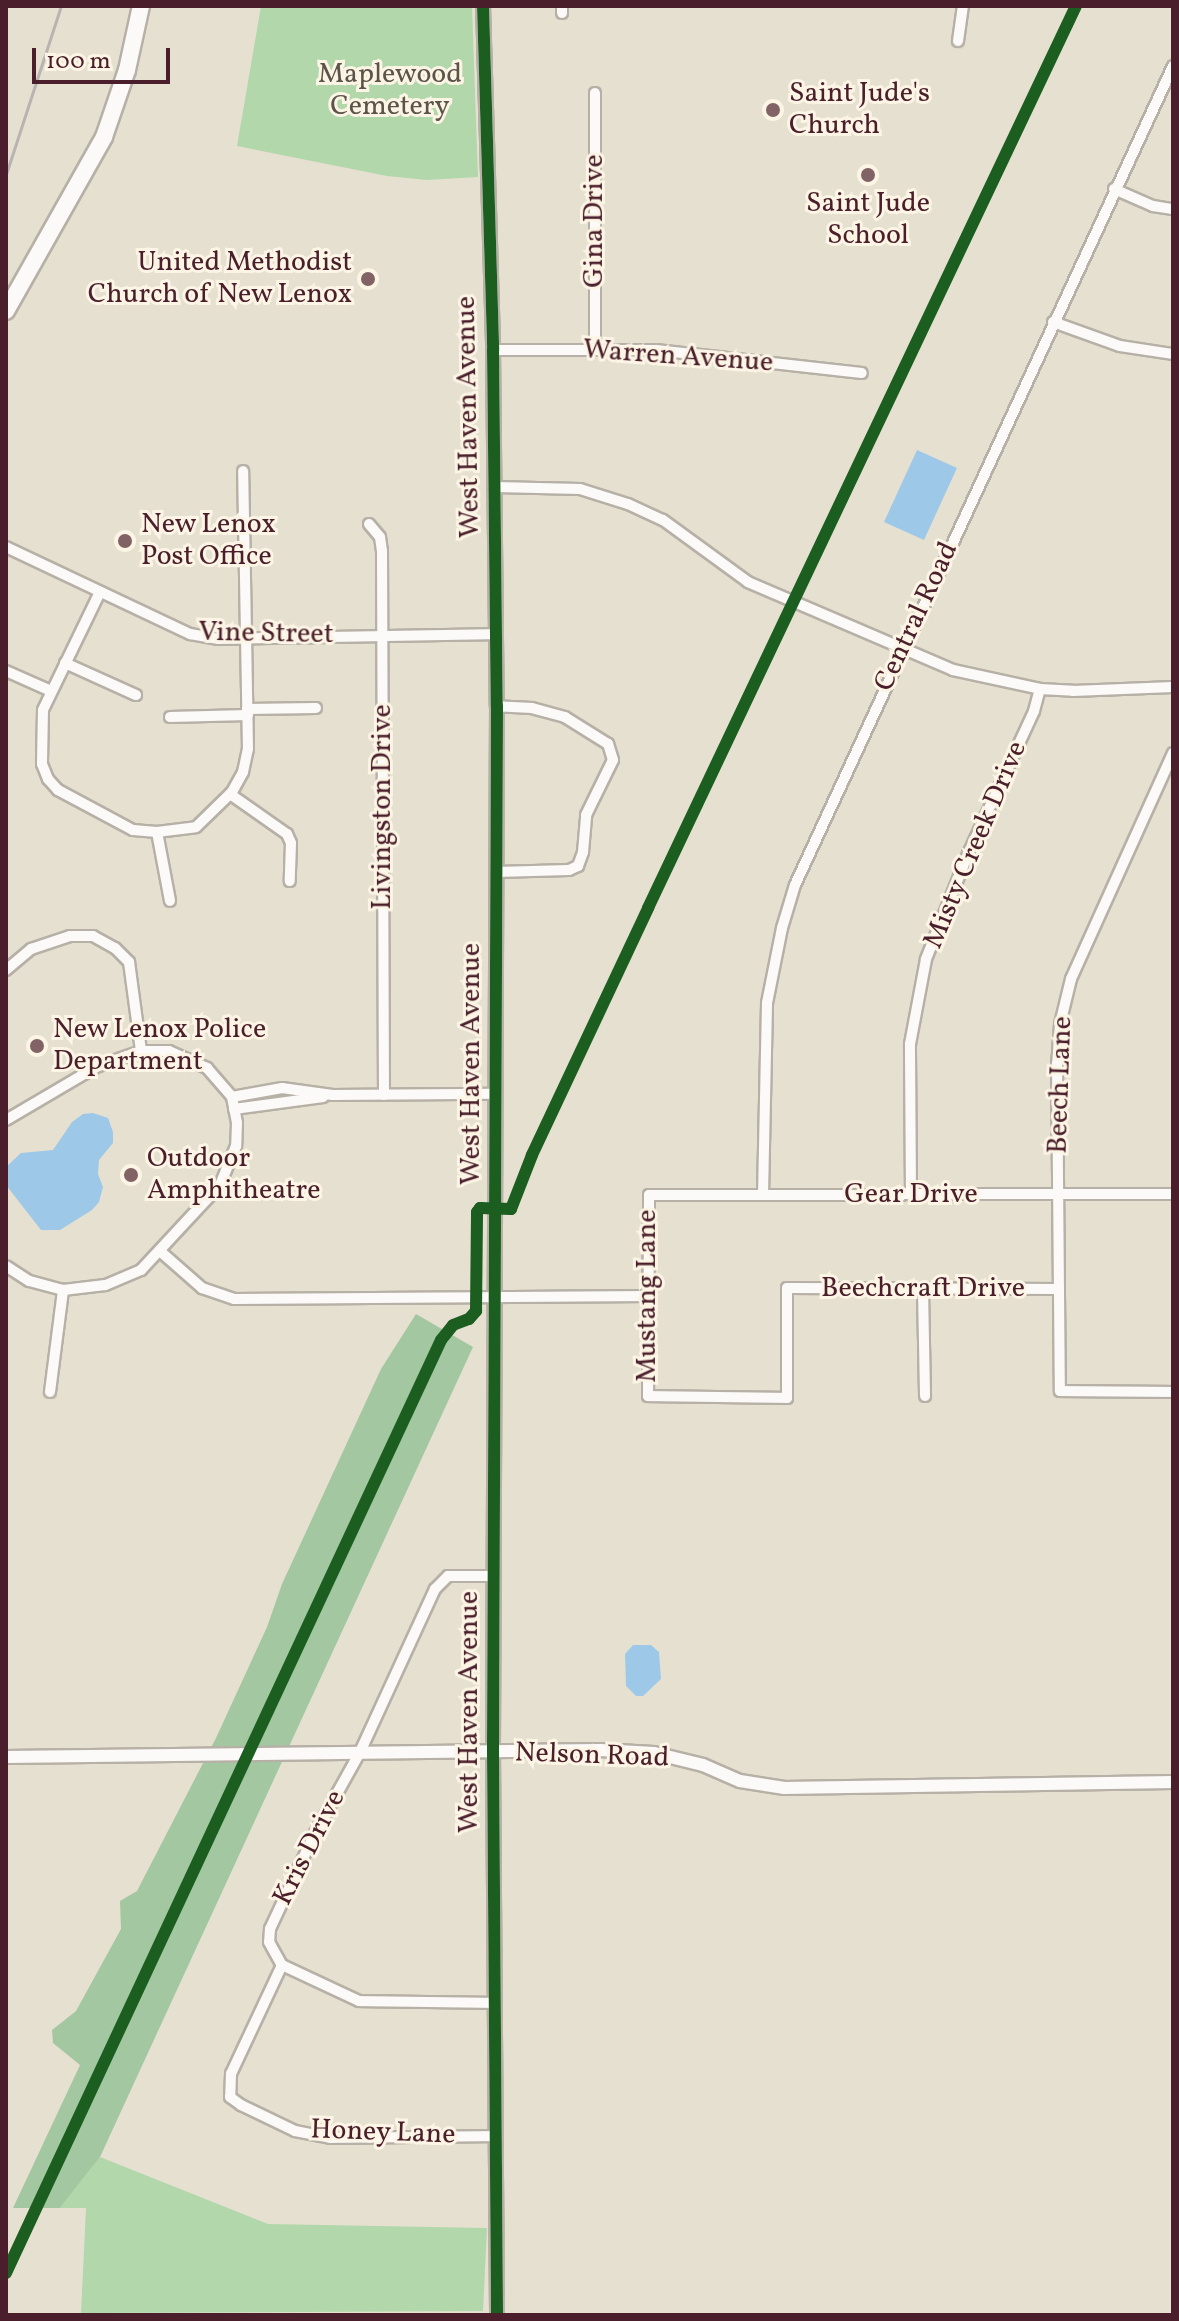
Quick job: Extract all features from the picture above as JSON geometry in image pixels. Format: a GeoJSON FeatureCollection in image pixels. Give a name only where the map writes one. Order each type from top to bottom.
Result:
{"type":"FeatureCollection","features":[{"type":"Feature","properties":{"kind":"main road"},"geometry":{"type":"LineString","coordinates":[[6,311],[104,137],[127,70],[141,6]]}},
{"type":"Feature","properties":{"kind":"street","name":"West Haven Avenue"},"geometry":{"type":"LineString","coordinates":[[483,6],[497,634],[493,1752],[497,2315]]}},
{"type":"Feature","properties":{"kind":"street"},"geometry":{"type":"LineString","coordinates":[[958,41],[963,6]]}},
{"type":"Feature","properties":{"kind":"street","name":"Central Road"},"geometry":{"type":"LineString","coordinates":[[763,1195],[767,1003],[782,928],[795,885],[1114,189],[1172,72]]}},
{"type":"Feature","properties":{"kind":"street","name":"Gina Drive"},"geometry":{"type":"LineString","coordinates":[[595,93],[595,349]]}},
{"type":"Feature","properties":{"kind":"street"},"geometry":{"type":"LineString","coordinates":[[1114,189],[1153,206],[1173,209]]}},
{"type":"Feature","properties":{"kind":"street"},"geometry":{"type":"LineString","coordinates":[[1053,322],[1120,346],[1173,354]]}},
{"type":"Feature","properties":{"kind":"street","name":"Warren Avenue"},"geometry":{"type":"LineString","coordinates":[[493,350],[656,350],[862,373]]}},
{"type":"Feature","properties":{"kind":"street"},"geometry":{"type":"LineString","coordinates":[[100,592],[51,691],[42,723],[42,764],[48,779],[58,790],[133,830],[157,832],[196,827],[230,794],[243,772],[248,749],[243,471]]}},
{"type":"Feature","properties":{"kind":"street"},"geometry":{"type":"LineString","coordinates":[[495,487],[580,489],[628,504],[663,520],[708,556],[748,582],[901,651],[953,670],[1040,689],[1073,691],[1173,687]]}},
{"type":"Feature","properties":{"kind":"street","name":"Livingston Drive"},"geometry":{"type":"LineString","coordinates":[[369,524],[380,537],[382,551],[384,1095]]}},
{"type":"Feature","properties":{"kind":"street","name":"Vine Street"},"geometry":{"type":"LineString","coordinates":[[6,547],[190,634],[247,637],[497,634]]}},
{"type":"Feature","properties":{"kind":"street"},"geometry":{"type":"LineString","coordinates":[[65,663],[136,695]]}},
{"type":"Feature","properties":{"kind":"street"},"geometry":{"type":"LineString","coordinates":[[6,671],[51,691]]}},
{"type":"Feature","properties":{"kind":"street","name":"Misty Creek Drive"},"geometry":{"type":"LineString","coordinates":[[911,1195],[910,1044],[926,959],[968,854],[1034,711],[1040,689]]}},
{"type":"Feature","properties":{"kind":"street"},"geometry":{"type":"LineString","coordinates":[[496,872],[569,870],[578,866],[583,852],[586,815],[613,760],[608,744],[565,717],[532,708],[497,706]]}},
{"type":"Feature","properties":{"kind":"street"},"geometry":{"type":"LineString","coordinates":[[170,717],[316,708]]}},
{"type":"Feature","properties":{"kind":"street","name":"Beech Lane"},"geometry":{"type":"LineString","coordinates":[[1173,753],[1087,939],[1064,1004],[1057,1063],[1060,1391],[1173,1392]]}},
{"type":"Feature","properties":{"kind":"street"},"geometry":{"type":"LineString","coordinates":[[230,794],[287,834],[291,843],[290,881]]}},
{"type":"Feature","properties":{"kind":"street"},"geometry":{"type":"LineString","coordinates":[[157,832],[170,901]]}},
{"type":"Feature","properties":{"kind":"street"},"geometry":{"type":"LineString","coordinates":[[6,970],[31,949],[70,936],[93,936],[115,948],[129,962],[141,1051]]}},
{"type":"Feature","properties":{"kind":"street"},"geometry":{"type":"LineString","coordinates":[[6,1120],[96,1067],[141,1051],[169,1051],[207,1068],[232,1097],[236,1146],[220,1185],[161,1252],[124,1280],[63,1290],[29,1281],[6,1266]]}},
{"type":"Feature","properties":{"kind":"street"},"geometry":{"type":"LineString","coordinates":[[232,1097],[282,1088],[333,1095],[496,1094]]}},
{"type":"Feature","properties":{"kind":"street"},"geometry":{"type":"LineString","coordinates":[[234,1109],[333,1095]]}},
{"type":"Feature","properties":{"kind":"street","name":"Gear Drive"},"geometry":{"type":"LineString","coordinates":[[649,1195],[1173,1194]]}},
{"type":"Feature","properties":{"kind":"street","name":"Mustang Lane"},"geometry":{"type":"LineString","coordinates":[[648,1396],[649,1195]]}},
{"type":"Feature","properties":{"kind":"street"},"geometry":{"type":"LineString","coordinates":[[161,1252],[202,1288],[234,1299],[650,1296]]}},
{"type":"Feature","properties":{"kind":"street","name":"Beechcraft Drive"},"geometry":{"type":"LineString","coordinates":[[648,1396],[787,1398],[787,1288],[1059,1289]]}},
{"type":"Feature","properties":{"kind":"street"},"geometry":{"type":"LineString","coordinates":[[50,1392],[63,1290]]}},
{"type":"Feature","properties":{"kind":"street"},"geometry":{"type":"LineString","coordinates":[[923,1290],[925,1396]]}},
{"type":"Feature","properties":{"kind":"street","name":"Kris Drive"},"geometry":{"type":"LineString","coordinates":[[282,1965],[273,1953],[270,1929],[314,1835],[359,1754],[435,1589],[448,1576],[494,1576]]}},
{"type":"Feature","properties":{"kind":"street","name":"Nelson Road"},"geometry":{"type":"LineString","coordinates":[[6,1757],[654,1753],[703,1765],[740,1781],[784,1788],[1173,1782]]}},
{"type":"Feature","properties":{"kind":"street"},"geometry":{"type":"LineString","coordinates":[[282,1965],[359,2001],[495,2003]]}},
{"type":"Feature","properties":{"kind":"street","name":"Honey Lane"},"geometry":{"type":"LineString","coordinates":[[282,1965],[231,2074],[230,2097],[295,2131],[330,2138],[496,2136]]}},
{"type":"Feature","properties":{"kind":"green space","name":"Maplewood Cemetery"},"geometry":{"type":"Polygon","coordinates":[[[261,6],[472,6],[478,177],[427,180],[387,176],[237,146],[261,6]]]}},
{"type":"Feature","properties":{"kind":"green space"},"geometry":{"type":"Polygon","coordinates":[[[416,1314],[473,1347],[100,2157],[60,2208],[13,2208],[80,2065],[53,2043],[52,2030],[76,2011],[121,1929],[120,1901],[137,1891],[216,1738],[267,1627],[282,1584],[381,1369],[416,1314]]]}},
{"type":"Feature","properties":{"kind":"green space"},"geometry":{"type":"Polygon","coordinates":[[[100,2157],[268,2224],[487,2228],[483,2311],[81,2313],[86,2208],[60,2208],[100,2157]]]}},
{"type":"Feature","properties":{"kind":"water"},"geometry":{"type":"Polygon","coordinates":[[[917,450],[957,468],[924,540],[884,522],[917,450]]]}},
{"type":"Feature","properties":{"kind":"water"},"geometry":{"type":"Polygon","coordinates":[[[93,1113],[108,1118],[113,1132],[113,1143],[99,1160],[98,1174],[103,1187],[99,1202],[92,1210],[60,1230],[41,1230],[6,1185],[6,1167],[21,1153],[53,1150],[72,1122],[83,1114],[93,1113]]]}},
{"type":"Feature","properties":{"kind":"water"},"geometry":{"type":"Polygon","coordinates":[[[633,1645],[651,1645],[659,1652],[661,1679],[643,1696],[636,1696],[626,1686],[625,1654],[633,1645]]]}},
{"type":"Feature","properties":{"kind":"railway"},"geometry":{"type":"LineString","coordinates":[[6,174],[61,6]]}},
{"type":"Feature","properties":{"kind":"cycle path"},"geometry":{"type":"LineString","coordinates":[[483,6],[493,350],[497,706],[493,1752],[497,2315]]}},
{"type":"Feature","properties":{"kind":"cycle path"},"geometry":{"type":"LineString","coordinates":[[6,2273],[441,1340],[453,1325],[469,1319],[476,1311],[477,1212],[480,1208],[511,1209],[532,1155],[648,908],[1076,6]]}},
{"type":"Feature","properties":{"kind":"place","name":"Saint Jude's Church"},"geometry":{"type":"Point","coordinates":[773,110]}},
{"type":"Feature","properties":{"kind":"place","name":"Saint Jude School"},"geometry":{"type":"Point","coordinates":[868,175]}},
{"type":"Feature","properties":{"kind":"place","name":"United Methodist Church of New Lenox"},"geometry":{"type":"Point","coordinates":[368,279]}},
{"type":"Feature","properties":{"kind":"place","name":"New Lenox Post Office"},"geometry":{"type":"Point","coordinates":[125,541]}},
{"type":"Feature","properties":{"kind":"place","name":"New Lenox Police Department"},"geometry":{"type":"Point","coordinates":[37,1046]}},
{"type":"Feature","properties":{"kind":"place","name":"Outdoor Amphitheatre"},"geometry":{"type":"Point","coordinates":[131,1175]}}]}
